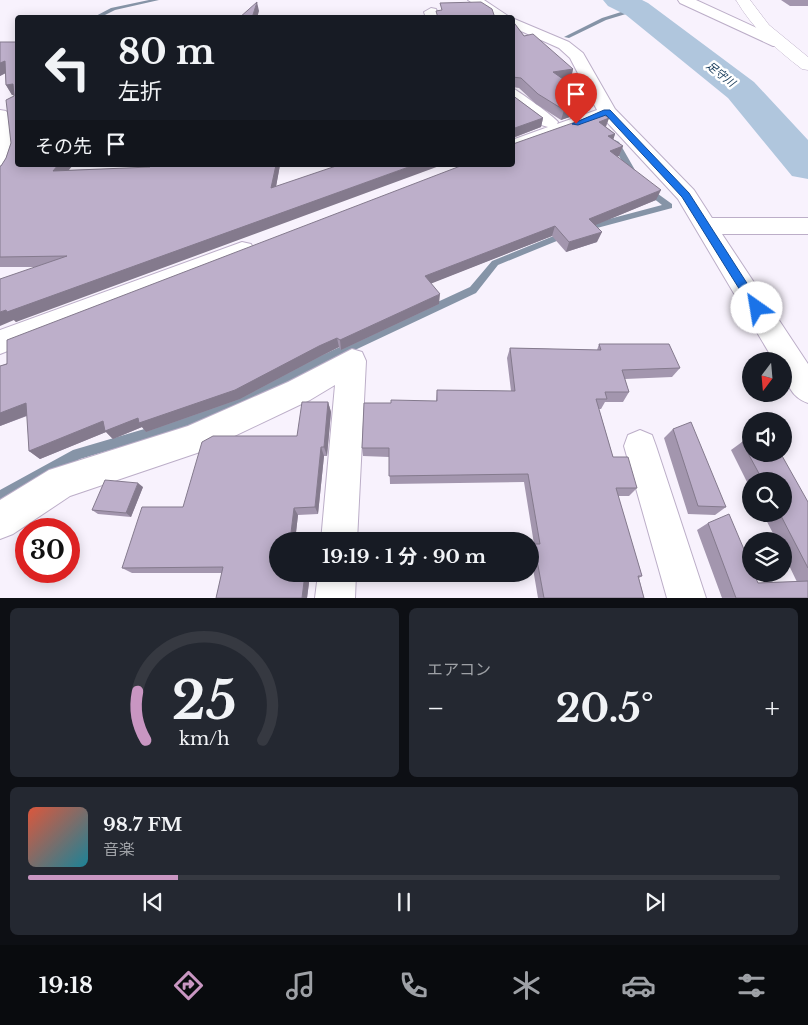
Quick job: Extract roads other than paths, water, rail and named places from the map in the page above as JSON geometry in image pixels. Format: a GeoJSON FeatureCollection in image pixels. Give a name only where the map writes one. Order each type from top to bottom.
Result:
{"type":"FeatureCollection","features":[{"type":"Feature","properties":{"kind":"main road"},"geometry":{"type":"LineString","coordinates":[[743,0],[761,28],[808,65]]}},
{"type":"Feature","properties":{"kind":"street"},"geometry":{"type":"LineString","coordinates":[[475,0],[499,15]]}},
{"type":"Feature","properties":{"kind":"street"},"geometry":{"type":"LineString","coordinates":[[685,0],[778,43]]}},
{"type":"Feature","properties":{"kind":"street"},"geometry":{"type":"LineString","coordinates":[[515,23],[564,45],[577,56],[607,112],[686,195],[710,226],[808,390]]}},
{"type":"Feature","properties":{"kind":"street"},"geometry":{"type":"LineString","coordinates":[[515,96],[560,130]]}},
{"type":"Feature","properties":{"kind":"street"},"geometry":{"type":"LineString","coordinates":[[0,171],[8,146],[2,110]]}},
{"type":"Feature","properties":{"kind":"street"},"geometry":{"type":"LineString","coordinates":[[515,147],[607,112]]}},
{"type":"Feature","properties":{"kind":"street"},"geometry":{"type":"LineString","coordinates":[[710,226],[808,226]]}},
{"type":"Feature","properties":{"kind":"street"},"geometry":{"type":"LineString","coordinates":[[0,342],[266,241]]}},
{"type":"Feature","properties":{"kind":"street"},"geometry":{"type":"LineString","coordinates":[[0,522],[61,482],[192,440],[299,391],[352,361],[340,532]]}},
{"type":"Feature","properties":{"kind":"street"},"geometry":{"type":"LineString","coordinates":[[640,446],[687,598]]}},
{"type":"Feature","properties":{"kind":"street"},"geometry":{"type":"LineString","coordinates":[[335,598],[336,582]]}},
{"type":"Feature","properties":{"kind":"waterway"},"geometry":{"type":"LineString","coordinates":[[100,15],[113,9],[156,0]]}},
{"type":"Feature","properties":{"kind":"waterway","name":"足守川"},"geometry":{"type":"LineString","coordinates":[[618,0],[637,9],[741,90],[808,166]]}},
{"type":"Feature","properties":{"kind":"waterway"},"geometry":{"type":"LineString","coordinates":[[567,37],[604,19],[637,9]]}},
{"type":"Feature","properties":{"kind":"waterway"},"geometry":{"type":"LineString","coordinates":[[615,142],[635,177]]}},
{"type":"Feature","properties":{"kind":"waterway"},"geometry":{"type":"LineString","coordinates":[[582,229],[669,206],[647,189]]}},
{"type":"Feature","properties":{"kind":"waterway"},"geometry":{"type":"LineString","coordinates":[[0,497],[77,454],[194,420],[473,290],[495,263],[566,234]]}}]}
